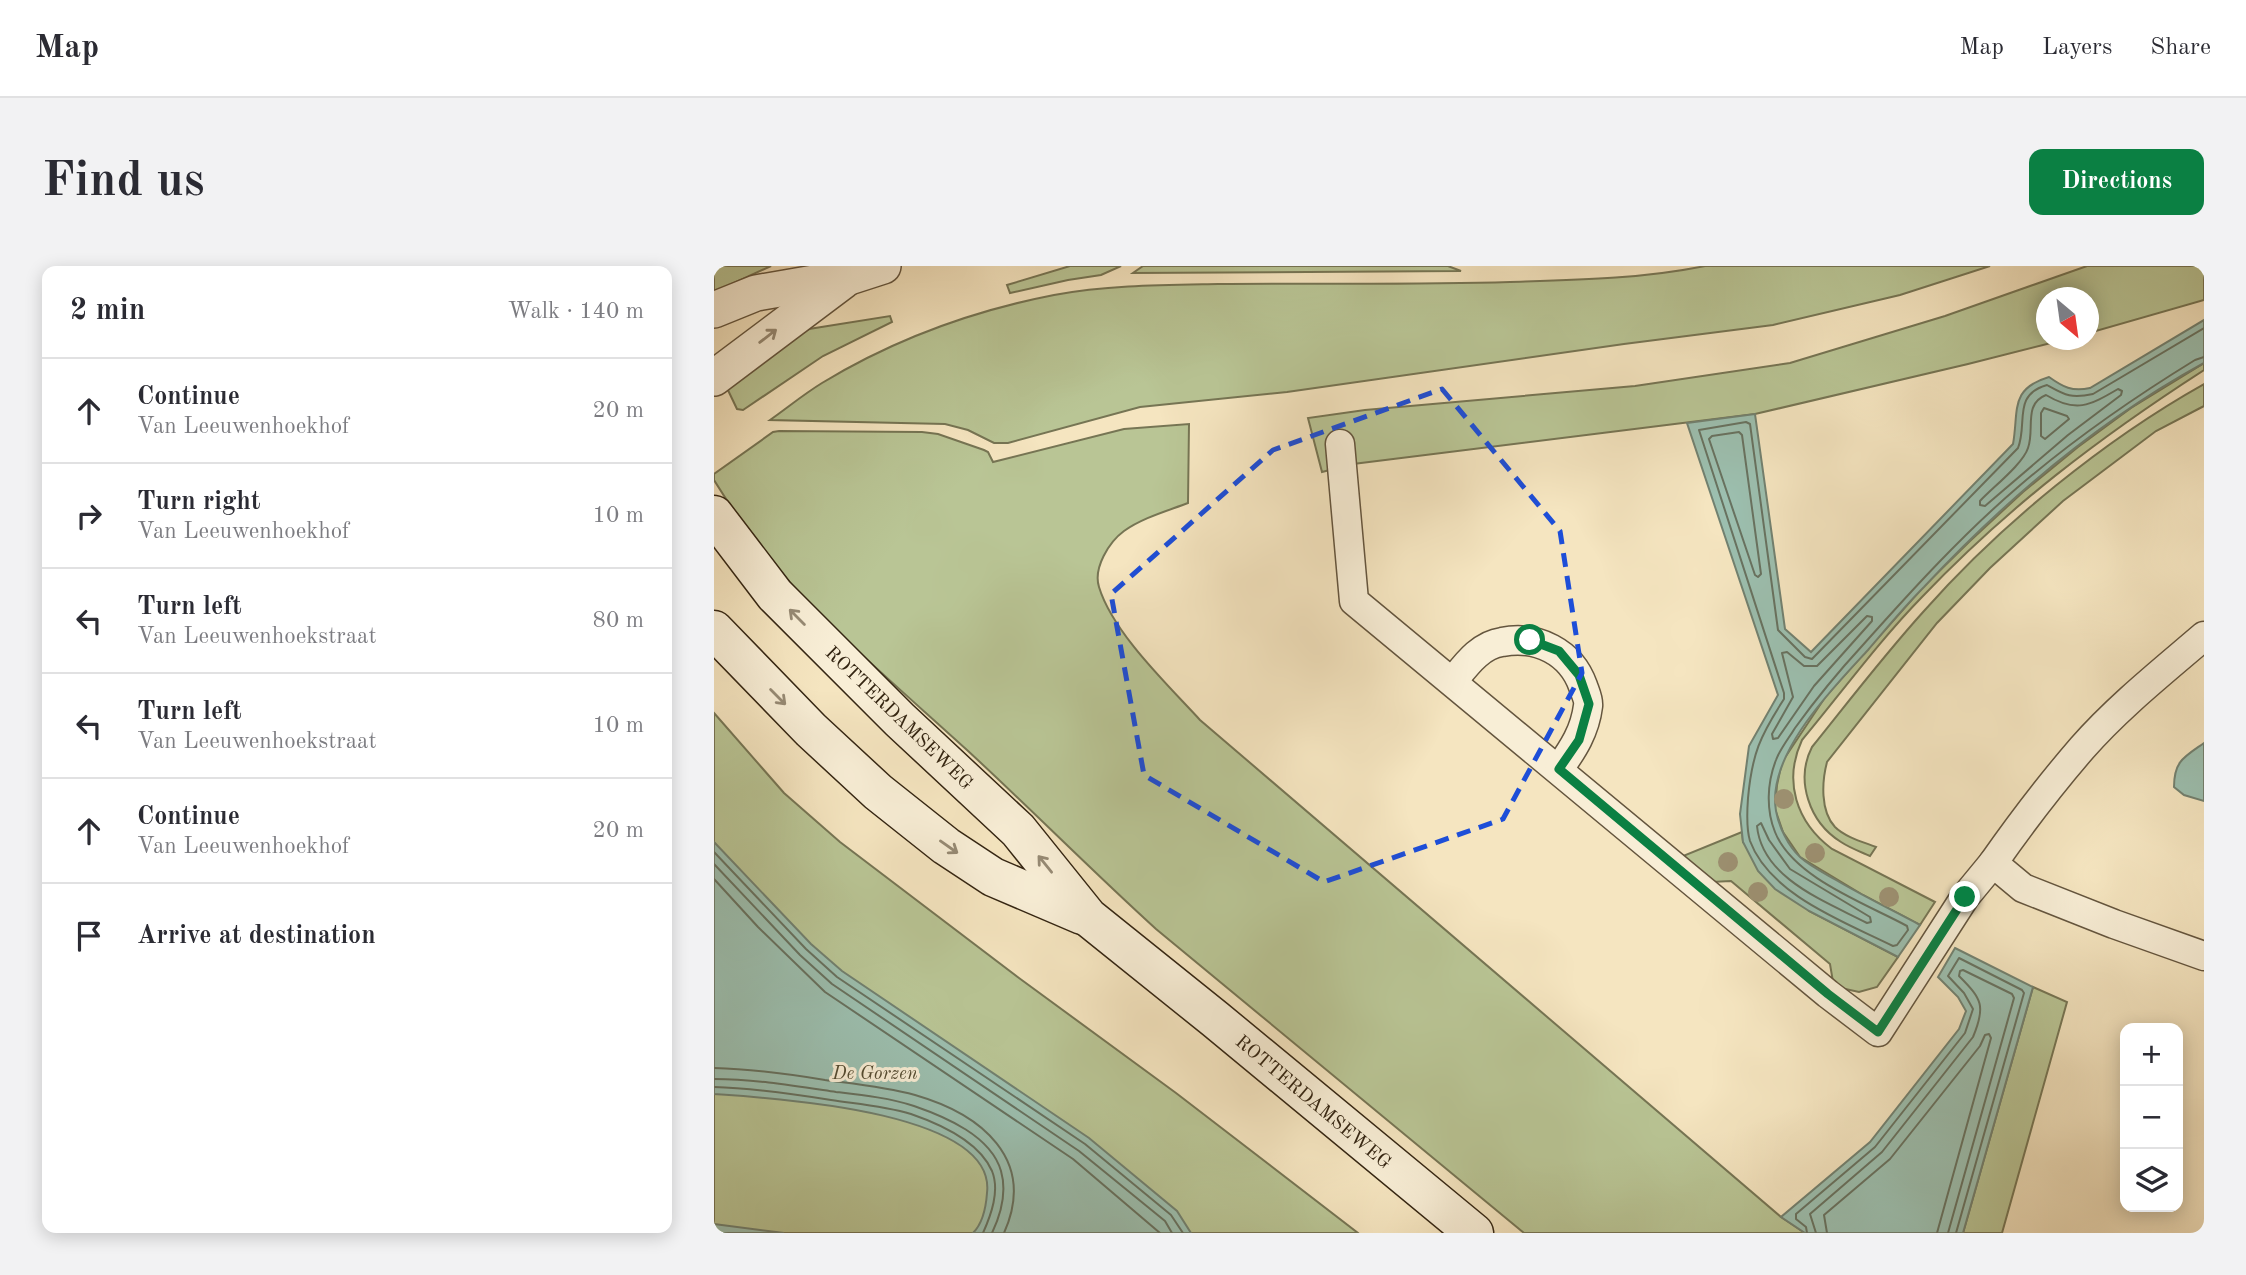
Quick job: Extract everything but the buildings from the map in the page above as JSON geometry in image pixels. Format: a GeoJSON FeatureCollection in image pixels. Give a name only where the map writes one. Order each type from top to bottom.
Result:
{"type":"FeatureCollection","features":[{"type":"Feature","properties":{"kind":"main road","name":"ROTTERDAMSEWEG"},"geometry":{"type":"LineString","coordinates":[[714,515],[775,594],[900,720],[1018,830],[1087,917],[1474,1233]]}},
{"type":"Feature","properties":{"kind":"main road","name":"ROTTERDAMSEWEG"},"geometry":{"type":"LineString","coordinates":[[714,630],[840,757],[878,792],[946,846],[993,877],[1087,917]]}},
{"type":"Feature","properties":{"kind":"street"},"geometry":{"type":"LineString","coordinates":[[714,310],[756,293],[849,277],[883,266]]}},
{"type":"Feature","properties":{"kind":"street"},"geometry":{"type":"LineString","coordinates":[[714,378],[849,277]]}},
{"type":"Feature","properties":{"kind":"street"},"geometry":{"type":"LineString","coordinates":[[1340,444],[1354,601],[1828,994],[1878,1032],[1965,897],[2026,816],[2083,747],[2144,687],[2204,636]]}},
{"type":"Feature","properties":{"kind":"street"},"geometry":{"type":"LineString","coordinates":[[1453,681],[1473,656],[1500,642],[1530,640],[1559,651],[1579,675],[1589,704],[1579,740],[1559,769]]}},
{"type":"Feature","properties":{"kind":"street"},"geometry":{"type":"LineString","coordinates":[[1993,863],[2023,887],[2114,924],[2204,956]]}},
{"type":"Feature","properties":{"kind":"highlighted area"},"geometry":{"type":"Polygon","coordinates":[[[1442,389],[1560,531],[1582,673],[1503,819],[1324,882],[1144,775],[1111,594],[1273,450],[1442,389]]]}},
{"type":"Feature","properties":{"kind":"green space"},"geometry":{"type":"Polygon","coordinates":[[[714,266],[771,266],[714,292],[714,266]]]}},
{"type":"Feature","properties":{"kind":"green space"},"geometry":{"type":"Polygon","coordinates":[[[1070,266],[1121,266],[1101,275],[1010,293],[1007,285],[1070,266]]]}},
{"type":"Feature","properties":{"kind":"green space"},"geometry":{"type":"Polygon","coordinates":[[[1143,266],[1448,266],[1461,271],[1133,273],[1143,266]]]}},
{"type":"Feature","properties":{"kind":"green space"},"geometry":{"type":"Polygon","coordinates":[[[1705,266],[1990,266],[1900,295],[1773,325],[1287,392],[1140,407],[1008,443],[994,443],[968,430],[945,424],[770,420],[822,383],[905,340],[993,309],[1054,295],[1157,285],[1583,279],[1657,274],[1705,266]]]}},
{"type":"Feature","properties":{"kind":"green space"},"geometry":{"type":"Polygon","coordinates":[[[2087,266],[2204,266],[2204,300],[2099,330],[2099,287],[2036,287],[2036,347],[1755,414],[1353,464],[1322,472],[1308,418],[1365,410],[1635,386],[1790,363],[1945,316],[2087,266]]]}},
{"type":"Feature","properties":{"kind":"green space"},"geometry":{"type":"Polygon","coordinates":[[[890,316],[892,322],[823,356],[743,410],[737,409],[726,386],[801,333],[809,329],[890,316]]]}},
{"type":"Feature","properties":{"kind":"green space"},"geometry":{"type":"Polygon","coordinates":[[[2204,363],[2204,370],[2128,421],[2056,475],[1988,533],[1906,614],[1802,740],[1796,755],[1794,785],[1796,800],[1809,826],[1832,849],[1935,902],[1920,925],[1800,857],[1783,832],[1775,809],[1777,785],[1782,762],[1826,696],[1924,586],[2023,492],[2131,408],[2204,363]]]}},
{"type":"Feature","properties":{"kind":"green space"},"geometry":{"type":"Polygon","coordinates":[[[2204,384],[2204,406],[2156,431],[2063,501],[1990,568],[1937,623],[1827,762],[1824,796],[1830,820],[1844,834],[1876,847],[1870,856],[1830,834],[1813,812],[1808,799],[1805,786],[1807,760],[1812,747],[1881,661],[1954,579],[2020,516],[2055,486],[2129,431],[2204,384]]]}},
{"type":"Feature","properties":{"kind":"green space"},"geometry":{"type":"Polygon","coordinates":[[[1189,424],[1188,503],[1131,526],[1113,542],[1100,564],[1099,587],[1116,622],[1129,640],[1200,720],[1781,1217],[1805,1233],[1524,1233],[1132,907],[810,603],[762,550],[714,480],[714,474],[773,432],[779,431],[938,434],[988,452],[993,462],[1124,429],[1189,424]]]}},
{"type":"Feature","properties":{"kind":"green space","name":"De Gorzen"},"geometry":{"type":"Polygon","coordinates":[[[714,713],[784,793],[840,842],[1358,1233],[714,1233],[714,713]]]}},
{"type":"Feature","properties":{"kind":"green space"},"geometry":{"type":"Polygon","coordinates":[[[1742,832],[1743,842],[1809,911],[1898,957],[1877,987],[1859,992],[1841,988],[1833,982],[1830,964],[1731,881],[1711,882],[1683,856],[1742,832]]]}},
{"type":"Feature","properties":{"kind":"green space"},"geometry":{"type":"Polygon","coordinates":[[[2033,987],[2067,1002],[2002,1233],[1963,1233],[2033,987]]]}},
{"type":"Feature","properties":{"kind":"water"},"geometry":{"type":"Polygon","coordinates":[[[2204,320],[2204,363],[2165,385],[2091,436],[1987,523],[1895,618],[1837,683],[1791,745],[1781,768],[1776,790],[1776,811],[1785,836],[1796,853],[1813,866],[1920,925],[1898,957],[1809,911],[1775,889],[1758,871],[1743,842],[1740,814],[1749,746],[1778,695],[1687,423],[1755,414],[1785,629],[1811,652],[2013,444],[2018,403],[2027,388],[2049,377],[2068,388],[2090,388],[2204,320]]]}},
{"type":"Feature","properties":{"kind":"water"},"geometry":{"type":"Polygon","coordinates":[[[2204,743],[2204,801],[2184,795],[2174,787],[2174,778],[2182,760],[2204,743]]]}},
{"type":"Feature","properties":{"kind":"water"},"geometry":{"type":"Polygon","coordinates":[[[714,842],[811,944],[842,971],[1089,1138],[1177,1211],[1191,1233],[973,1233],[983,1214],[987,1193],[980,1165],[956,1143],[920,1126],[875,1114],[782,1099],[714,1094],[714,842]]]}},
{"type":"Feature","properties":{"kind":"water"},"geometry":{"type":"Polygon","coordinates":[[[1955,948],[2033,987],[1963,1233],[1805,1233],[1781,1217],[1870,1142],[1959,1029],[1966,1011],[1958,997],[1938,977],[1955,948]]]}},
{"type":"Feature","properties":{"kind":"water"},"geometry":{"type":"Polygon","coordinates":[[[714,1224],[784,1233],[714,1233],[714,1224]]]}},
{"type":"Feature","properties":{"kind":"route"},"geometry":{"type":"LineString","coordinates":[[1530,640],[1559,651],[1579,675],[1589,704],[1579,740],[1559,769],[1828,994],[1878,1032],[1965,897]]}}]}
